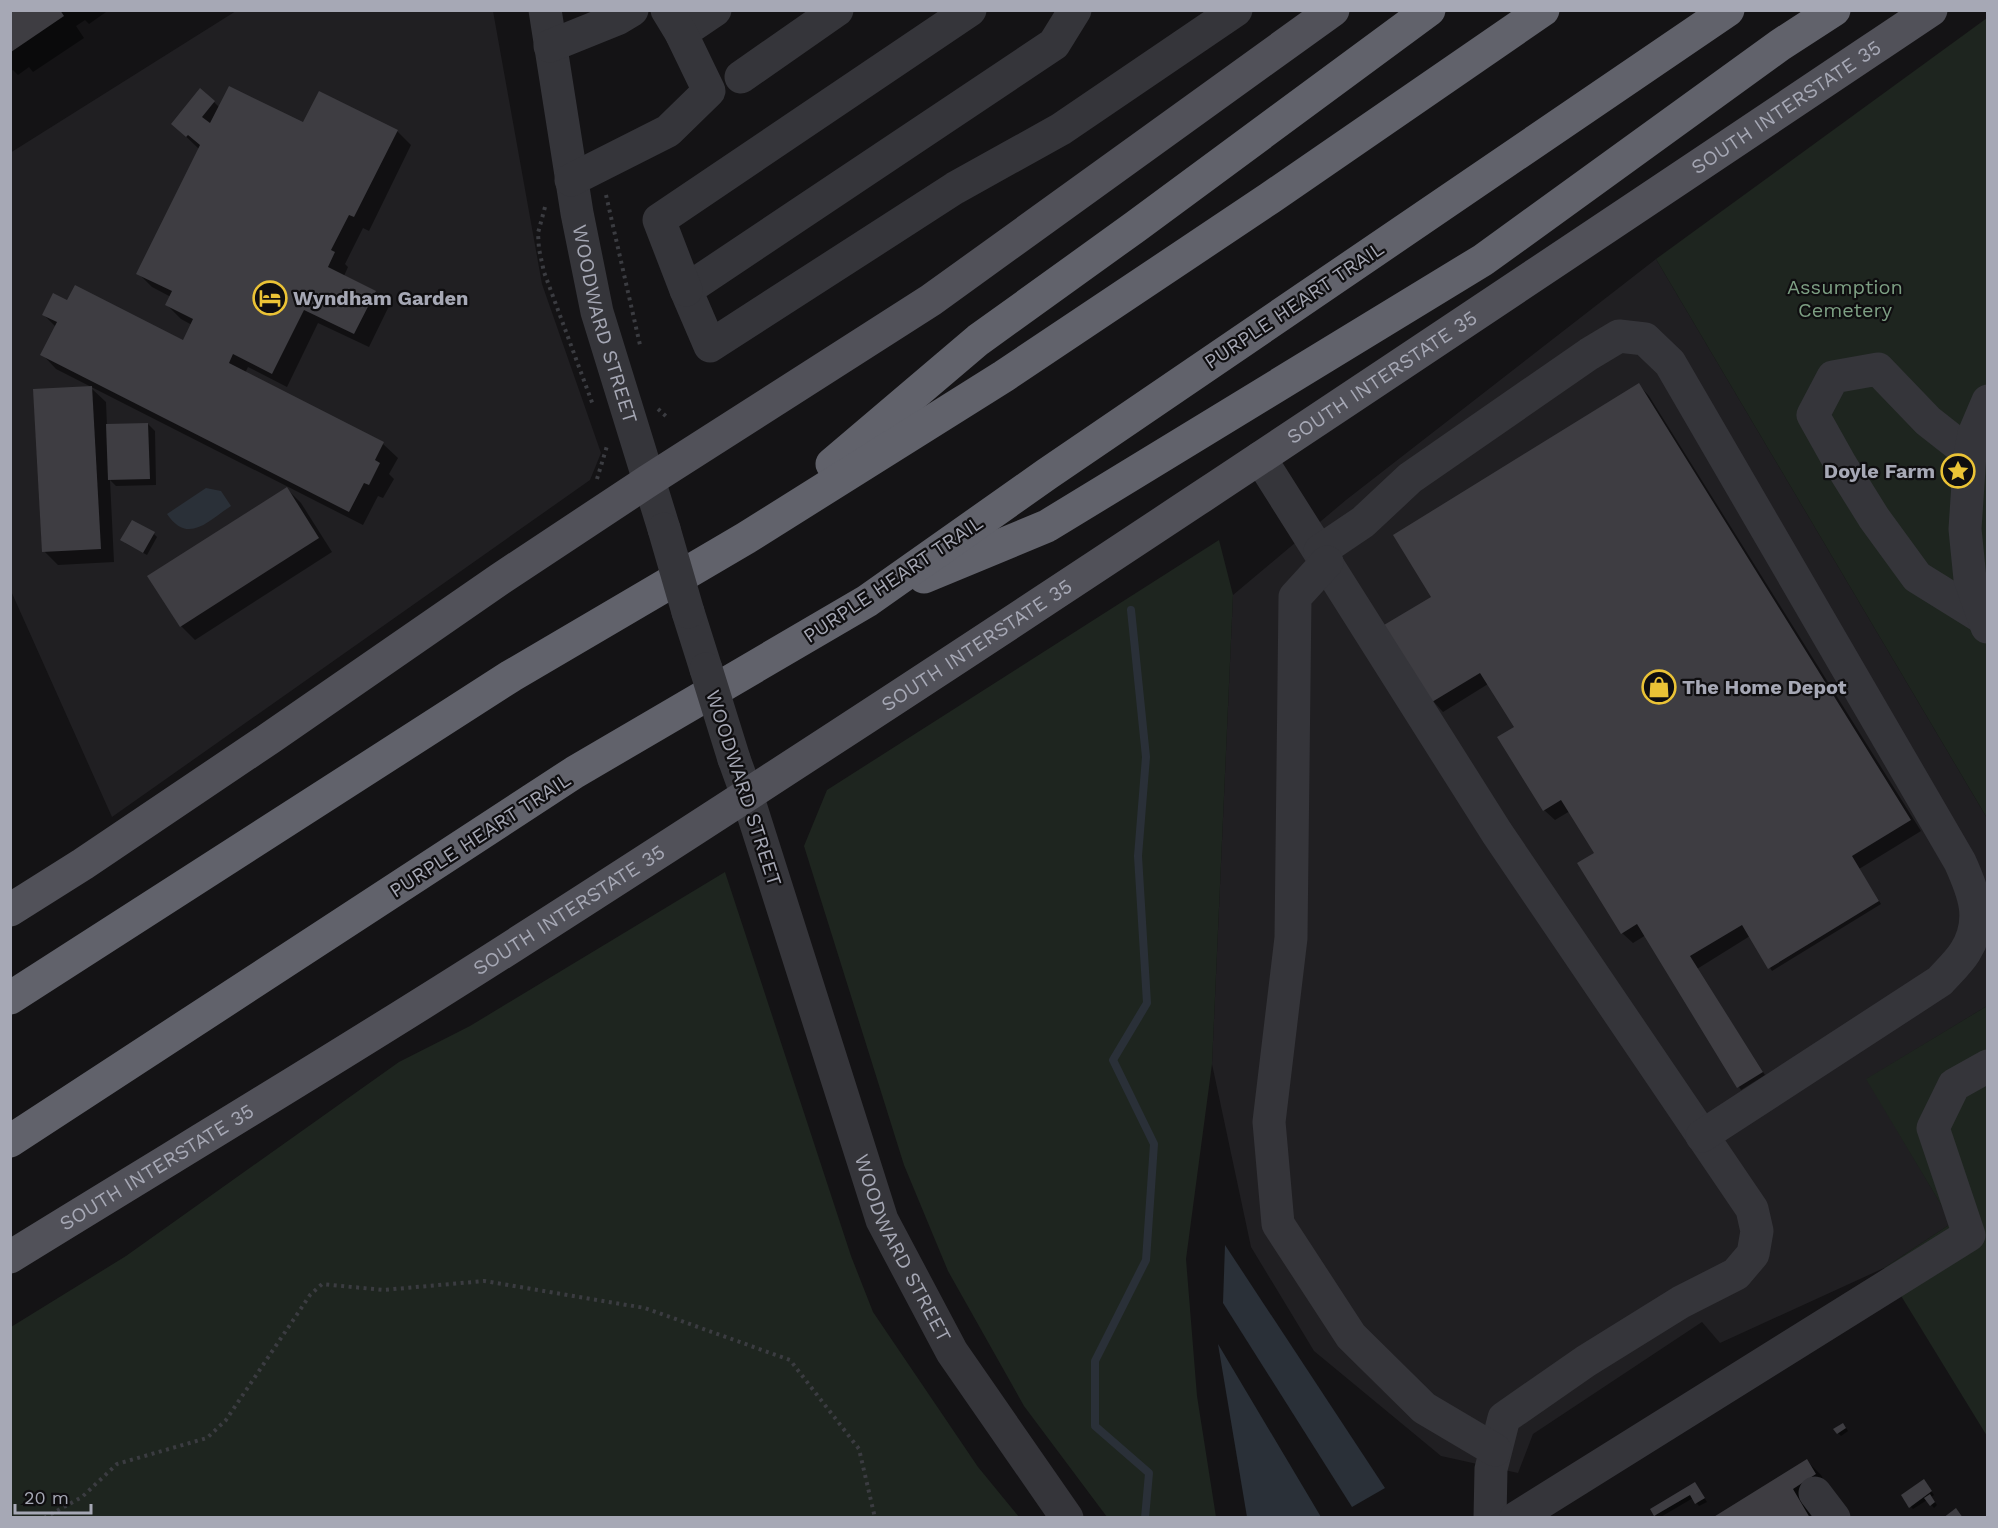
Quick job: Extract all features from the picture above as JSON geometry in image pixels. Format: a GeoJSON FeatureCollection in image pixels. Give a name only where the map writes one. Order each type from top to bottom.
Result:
{"type":"FeatureCollection","features":[{"type":"Feature","properties":{"kind":"highway"},"geometry":{"type":"LineString","coordinates":[[746,538],[978,340],[1429,10]]}},
{"type":"Feature","properties":{"kind":"highway"},"geometry":{"type":"LineString","coordinates":[[10,998],[511,676],[746,538],[1004,376],[1270,198],[1543,10]]}},
{"type":"Feature","properties":{"kind":"highway","name":"PURPLE HEART TRAIL"},"geometry":{"type":"LineString","coordinates":[[10,1141],[575,772],[867,601],[1066,461],[1728,10]]}},
{"type":"Feature","properties":{"kind":"highway"},"geometry":{"type":"LineString","coordinates":[[867,601],[1047,526],[1483,260],[1780,45],[1834,10]]}},
{"type":"Feature","properties":{"kind":"main road"},"geometry":{"type":"LineString","coordinates":[[10,910],[103,851],[648,481],[931,300],[1333,10]]}},
{"type":"Feature","properties":{"kind":"main road","name":"SOUTH INTERSTATE 35"},"geometry":{"type":"LineString","coordinates":[[10,1257],[512,947],[747,795],[1260,458],[1931,10]]}},
{"type":"Feature","properties":{"kind":"street","name":"WOODWARD STREET"},"geometry":{"type":"LineString","coordinates":[[545,10],[571,180],[597,312],[664,529],[687,612],[882,1220],[952,1352],[1068,1518]]}},
{"type":"Feature","properties":{"kind":"street"},"geometry":{"type":"LineString","coordinates":[[550,46],[617,19],[632,10]]}},
{"type":"Feature","properties":{"kind":"street"},"geometry":{"type":"LineString","coordinates":[[571,180],[668,131],[709,91],[674,22],[715,10]]}},
{"type":"Feature","properties":{"kind":"street"},"geometry":{"type":"LineString","coordinates":[[741,77],[837,10]]}},
{"type":"Feature","properties":{"kind":"street"},"geometry":{"type":"LineString","coordinates":[[970,10],[659,220],[710,346],[955,188],[1061,129],[1236,10]]}},
{"type":"Feature","properties":{"kind":"street"},"geometry":{"type":"LineString","coordinates":[[686,290],[1054,44],[1075,10]]}},
{"type":"Feature","properties":{"kind":"street"},"geometry":{"type":"LineString","coordinates":[[1495,1450],[1424,1407],[1351,1336],[1278,1224],[1269,1122],[1291,938],[1295,597],[1323,556],[1410,478],[1589,354],[1619,336],[1645,339],[1670,363],[1960,862],[1975,894],[1976,922],[1965,952],[1940,981],[1702,1136]]}},
{"type":"Feature","properties":{"kind":"street"},"geometry":{"type":"LineString","coordinates":[[1970,454],[1928,421],[1878,369],[1833,377],[1813,415],[1874,518],[1917,577],[1985,623]]}},
{"type":"Feature","properties":{"kind":"street"},"geometry":{"type":"LineString","coordinates":[[1985,623],[1970,579],[1965,529],[1970,454],[1974,434],[1988,401]]}},
{"type":"Feature","properties":{"kind":"street"},"geometry":{"type":"LineString","coordinates":[[1260,458],[1497,833],[1752,1209],[1757,1231],[1754,1254],[1736,1274],[1681,1302],[1586,1361],[1504,1418],[1491,1469],[1491,1518]]}},
{"type":"Feature","properties":{"kind":"street"},"geometry":{"type":"LineString","coordinates":[[1516,1518],[1969,1235],[1933,1128],[1954,1085],[1988,1066]]}},
{"type":"Feature","properties":{"kind":"path"},"geometry":{"type":"LineString","coordinates":[[604,186],[640,347]]}},
{"type":"Feature","properties":{"kind":"path"},"geometry":{"type":"LineString","coordinates":[[538,233],[544,272],[595,412]]}},
{"type":"Feature","properties":{"kind":"path"},"geometry":{"type":"LineString","coordinates":[[654,405],[669,419]]}},
{"type":"Feature","properties":{"kind":"path"},"geometry":{"type":"LineString","coordinates":[[603,435],[607,446],[606,457]]}},
{"type":"Feature","properties":{"kind":"path"},"geometry":{"type":"LineString","coordinates":[[44,1518],[82,1497],[117,1464],[207,1438],[226,1420],[310,1295],[322,1284],[383,1290],[484,1281],[645,1308],[790,1360],[859,1449],[875,1518]]}},
{"type":"Feature","properties":{"kind":"shaded area"},"geometry":{"type":"Polygon","coordinates":[[[236,11],[493,11],[542,284],[601,453],[590,480],[112,817],[11,591],[10,153],[236,11]]]}},
{"type":"Feature","properties":{"kind":"shaded area"},"geometry":{"type":"Polygon","coordinates":[[[1656,259],[1987,818],[1987,1006],[1867,1079],[1952,1223],[1884,1268],[1720,1343],[1702,1322],[1533,1434],[1518,1473],[1441,1456],[1314,1351],[1251,1247],[1212,1064],[1233,595],[1346,500],[1656,259]]]}},
{"type":"Feature","properties":{"kind":"shaded area"},"geometry":{"type":"Polygon","coordinates":[[[206,488],[221,491],[231,506],[206,523],[190,529],[175,523],[167,514],[206,488]]]}},
{"type":"Feature","properties":{"kind":"shaded area"},"geometry":{"type":"Polygon","coordinates":[[[1225,1245],[1385,1488],[1352,1507],[1223,1303],[1225,1245]]]}},
{"type":"Feature","properties":{"kind":"shaded area"},"geometry":{"type":"Polygon","coordinates":[[[1218,1344],[1321,1517],[1247,1517],[1218,1344]]]}},
{"type":"Feature","properties":{"kind":"green space","name":"Assumption Cemetery"},"geometry":{"type":"Polygon","coordinates":[[[1987,18],[1987,818],[1656,259],[1987,18]]]}},
{"type":"Feature","properties":{"kind":"green space"},"geometry":{"type":"Polygon","coordinates":[[[1219,540],[1233,595],[1212,1064],[1186,1259],[1197,1396],[1216,1517],[1107,1517],[1024,1406],[948,1271],[904,1165],[804,846],[827,790],[1219,540]]]}},
{"type":"Feature","properties":{"kind":"green space"},"geometry":{"type":"Polygon","coordinates":[[[725,872],[851,1256],[873,1312],[978,1467],[1019,1517],[11,1517],[11,1327],[126,1256],[399,1062],[470,1026],[725,872]]]}},
{"type":"Feature","properties":{"kind":"green space"},"geometry":{"type":"Polygon","coordinates":[[[1987,1006],[1987,1436],[1884,1268],[1952,1223],[1866,1079],[1987,1006]]]}},
{"type":"Feature","properties":{"kind":"building"},"geometry":{"type":"Polygon","coordinates":[[[10,10],[60,10],[64,16],[11,52],[10,10]]]}},
{"type":"Feature","properties":{"kind":"building","name":"Wyndham Garden"},"geometry":{"type":"Polygon","coordinates":[[[229,86],[303,122],[319,91],[398,130],[354,217],[349,215],[331,250],[335,252],[328,267],[376,291],[354,334],[304,310],[272,374],[233,354],[229,363],[384,442],[375,460],[380,463],[369,485],[364,483],[349,512],[40,355],[57,322],[42,315],[53,293],[67,300],[75,285],[183,340],[193,319],[165,305],[172,291],[136,274],[200,145],[171,124],[200,88],[215,101],[202,117],[210,123],[229,86]]]}},
{"type":"Feature","properties":{"kind":"building","name":"The Home Depot"},"geometry":{"type":"Polygon","coordinates":[[[1639,383],[1911,820],[1852,856],[1879,901],[1768,969],[1742,925],[1690,956],[1763,1072],[1737,1088],[1637,924],[1621,934],[1577,863],[1594,853],[1561,800],[1543,811],[1497,737],[1514,727],[1480,673],[1432,702],[1384,625],[1431,597],[1393,535],[1639,383]]]}},
{"type":"Feature","properties":{"kind":"building"},"geometry":{"type":"Polygon","coordinates":[[[92,386],[101,549],[42,552],[33,389],[92,386]]]}},
{"type":"Feature","properties":{"kind":"building"},"geometry":{"type":"Polygon","coordinates":[[[148,423],[150,479],[108,480],[106,424],[148,423]]]}},
{"type":"Feature","properties":{"kind":"building"},"geometry":{"type":"Polygon","coordinates":[[[287,487],[319,538],[180,627],[147,576],[287,487]]]}},
{"type":"Feature","properties":{"kind":"building"},"geometry":{"type":"Polygon","coordinates":[[[132,520],[155,532],[143,553],[120,540],[132,520]]]}},
{"type":"Feature","properties":{"kind":"building"},"geometry":{"type":"Polygon","coordinates":[[[1843,1423],[1846,1428],[1837,1434],[1833,1429],[1843,1423]]]}},
{"type":"Feature","properties":{"kind":"building"},"geometry":{"type":"Polygon","coordinates":[[[1807,1459],[1816,1474],[1793,1489],[1810,1518],[1712,1518],[1807,1459]]]}},
{"type":"Feature","properties":{"kind":"building"},"geometry":{"type":"Polygon","coordinates":[[[1924,1479],[1932,1491],[1909,1508],[1901,1495],[1924,1479]]]}},
{"type":"Feature","properties":{"kind":"building"},"geometry":{"type":"Polygon","coordinates":[[[1695,1482],[1705,1498],[1695,1504],[1690,1495],[1654,1516],[1650,1509],[1695,1482]]]}},
{"type":"Feature","properties":{"kind":"building"},"geometry":{"type":"Polygon","coordinates":[[[1930,1494],[1935,1502],[1930,1506],[1924,1498],[1930,1494]]]}},
{"type":"Feature","properties":{"kind":"building"},"geometry":{"type":"Polygon","coordinates":[[[1956,1508],[1963,1518],[1943,1518],[1956,1508]]]}},
{"type":"Feature","properties":{"kind":"waterway"},"geometry":{"type":"LineString","coordinates":[[1131,610],[1146,757],[1138,856],[1147,1003],[1113,1060],[1154,1144],[1146,1260],[1095,1361],[1095,1426],[1149,1473],[1145,1518]]}},
{"type":"Feature","properties":{"kind":"place","name":"Wyndham Garden"},"geometry":{"type":"Point","coordinates":[270,298]}},
{"type":"Feature","properties":{"kind":"place","name":"Doyle Farm"},"geometry":{"type":"Point","coordinates":[1958,471]}},
{"type":"Feature","properties":{"kind":"place","name":"The Home Depot"},"geometry":{"type":"Point","coordinates":[1659,687]}}]}
